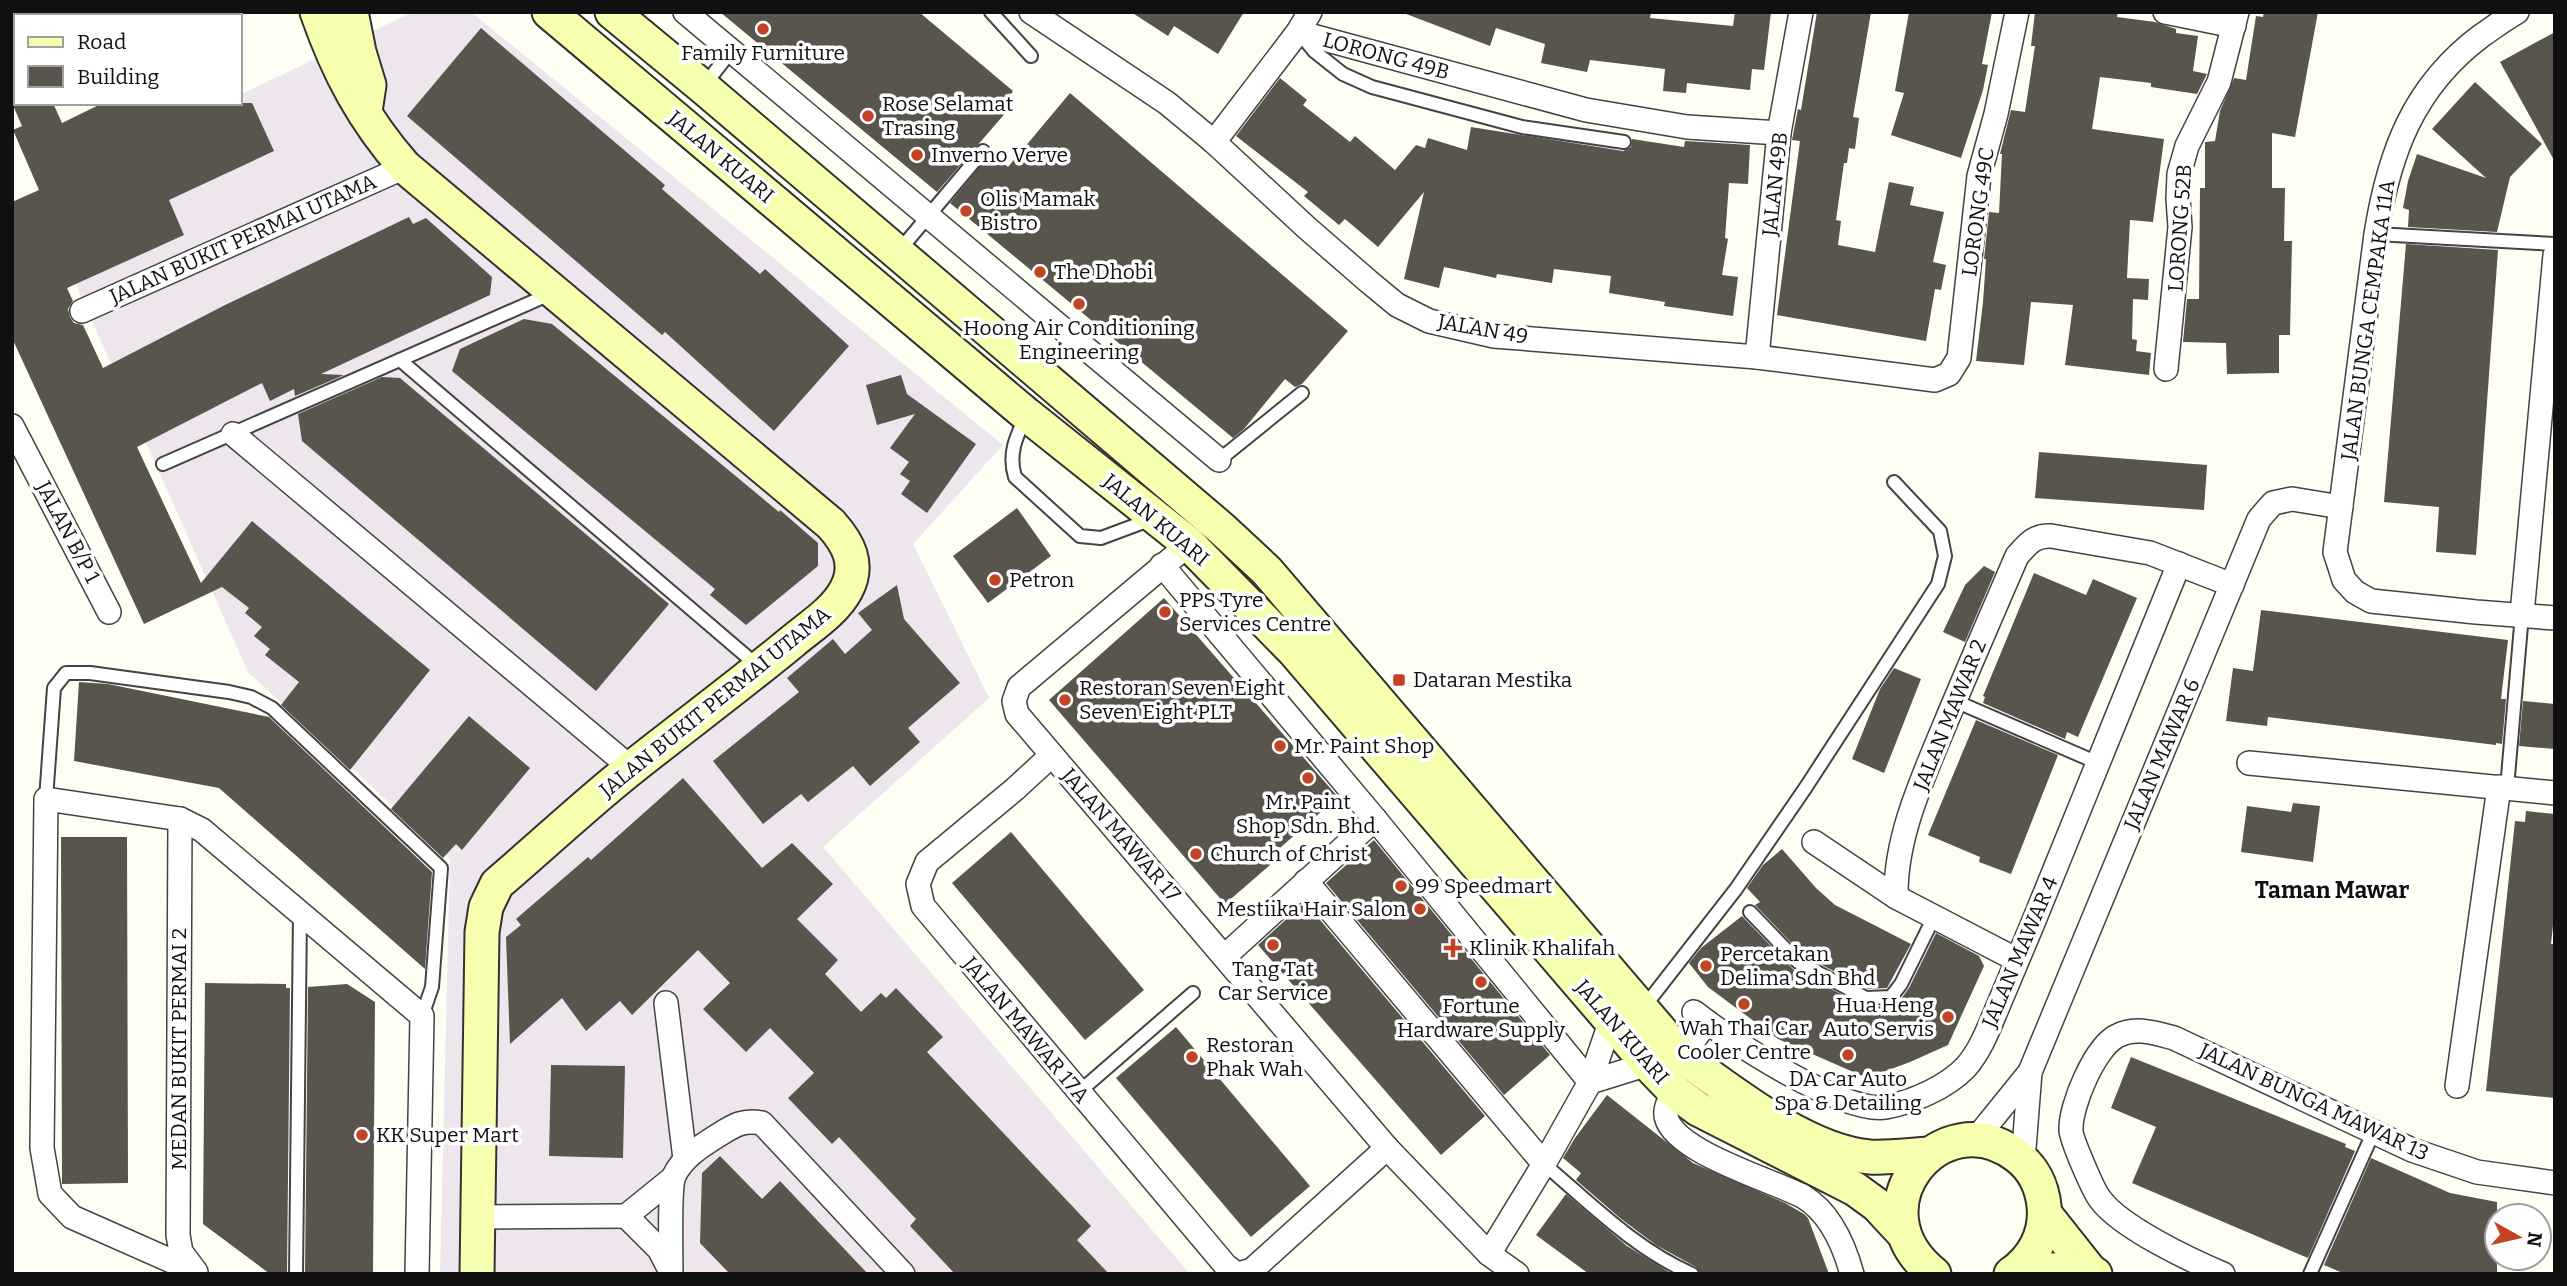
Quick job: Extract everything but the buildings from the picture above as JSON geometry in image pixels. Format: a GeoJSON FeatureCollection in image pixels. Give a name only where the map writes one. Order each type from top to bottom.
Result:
{"type":"FeatureCollection","features":[{"type":"Feature","properties":{"kind":"street"},"geometry":{"type":"LineString","coordinates":[[351,12],[369,85],[365,116]]}},
{"type":"Feature","properties":{"kind":"street","name":"JALAN KUARI"},"geometry":{"type":"LineString","coordinates":[[549,12],[1027,414],[1189,544],[1294,651],[1626,1015],[1732,1092],[1786,1127],[1829,1147],[1871,1157],[1929,1154]]}},
{"type":"Feature","properties":{"kind":"street","name":"JALAN KUARI"},"geometry":{"type":"LineString","coordinates":[[612,12],[1222,529],[1267,571],[1626,1015],[1648,1064],[1674,1091],[1698,1109],[1855,1189],[1877,1205],[1903,1233]]}},
{"type":"Feature","properties":{"kind":"street"},"geometry":{"type":"LineString","coordinates":[[685,12],[1219,460]]}},
{"type":"Feature","properties":{"kind":"street","name":"JALAN 49"},"geometry":{"type":"LineString","coordinates":[[1031,12],[1167,103],[1368,281],[1397,305],[1429,321],[1494,336],[1757,357],[1936,380],[1952,370]]}},
{"type":"Feature","properties":{"kind":"street","name":"JALAN 49B"},"geometry":{"type":"LineString","coordinates":[[1757,357],[1779,133],[1801,12]]}},
{"type":"Feature","properties":{"kind":"street","name":"LORONG 49C"},"geometry":{"type":"LineString","coordinates":[[1952,370],[1958,363],[1960,354],[1979,176],[1996,114],[2017,12]]}},
{"type":"Feature","properties":{"kind":"street"},"geometry":{"type":"LineString","coordinates":[[2165,12],[2235,19]]}},
{"type":"Feature","properties":{"kind":"street","name":"JALAN BUNGA CEMPAKA 11A"},"geometry":{"type":"LineString","coordinates":[[2517,12],[2456,57],[2411,113],[2396,149],[2385,185],[2376,234],[2335,552],[2344,580],[2355,592],[2371,601],[2522,614]]}},
{"type":"Feature","properties":{"kind":"street","name":"LORONG 52B"},"geometry":{"type":"LineString","coordinates":[[2166,369],[2180,228],[2179,174],[2187,146],[2219,82],[2235,19]]}},
{"type":"Feature","properties":{"kind":"street","name":"JALAN BUKIT PERMAI UTAMA"},"geometry":{"type":"LineString","coordinates":[[319,20],[349,89],[382,140],[405,167],[831,524],[846,540],[852,557],[852,574],[838,603],[760,668],[631,768],[497,884],[486,907],[482,932],[477,1274]]}},
{"type":"Feature","properties":{"kind":"street"},"geometry":{"type":"LineString","coordinates":[[1214,142],[1304,22]]}},
{"type":"Feature","properties":{"kind":"street","name":"LORONG 49B"},"geometry":{"type":"LineString","coordinates":[[1304,22],[1586,110],[1687,127],[1779,133]]}},
{"type":"Feature","properties":{"kind":"street","name":"JALAN BUKIT PERMAI UTAMA"},"geometry":{"type":"LineString","coordinates":[[82,311],[405,167]]}},
{"type":"Feature","properties":{"kind":"street"},"geometry":{"type":"LineString","coordinates":[[2555,255],[2545,457],[2522,614],[2555,618]]}},
{"type":"Feature","properties":{"kind":"street","name":"JALAN B/P 1"},"geometry":{"type":"LineString","coordinates":[[12,426],[19,448],[109,612]]}},
{"type":"Feature","properties":{"kind":"street"},"geometry":{"type":"LineString","coordinates":[[233,433],[631,768]]}},
{"type":"Feature","properties":{"kind":"street","name":"JALAN MAWAR 6"},"geometry":{"type":"LineString","coordinates":[[1975,1140],[2029,1072],[2259,519],[2273,503],[2292,499],[2341,507]]}},
{"type":"Feature","properties":{"kind":"street","name":"JALAN MAWAR 2"},"geometry":{"type":"LineString","coordinates":[[1896,897],[1900,848],[1924,774],[2017,556],[2029,542],[2040,536],[2051,536],[2150,552],[2179,564]]}},
{"type":"Feature","properties":{"kind":"street","name":"JALAN MAWAR 17"},"geometry":{"type":"LineString","coordinates":[[1189,544],[1019,687],[1014,701],[1017,714],[1387,1148],[1490,1262]]}},
{"type":"Feature","properties":{"kind":"street"},"geometry":{"type":"LineString","coordinates":[[2179,564],[2232,585]]}},
{"type":"Feature","properties":{"kind":"street","name":"JALAN MAWAR 4"},"geometry":{"type":"LineString","coordinates":[[1682,1056],[1700,1017],[1737,1044],[1842,1100],[1864,1107],[1884,1107],[1916,1098],[1945,1083],[1966,1067],[1982,1044],[2179,564]]}},
{"type":"Feature","properties":{"kind":"street"},"geometry":{"type":"LineString","coordinates":[[1162,565],[1376,819],[1590,1082]]}},
{"type":"Feature","properties":{"kind":"street","name":"JALAN MAWAR 17A"},"geometry":{"type":"LineString","coordinates":[[1052,755],[1016,789],[927,862],[918,884],[923,906],[1226,1266],[1237,1274],[1252,1270],[1387,1148]]}},
{"type":"Feature","properties":{"kind":"street"},"geometry":{"type":"LineString","coordinates":[[2249,763],[2555,793]]}},
{"type":"Feature","properties":{"kind":"street"},"geometry":{"type":"LineString","coordinates":[[2458,1086],[2503,788]]}},
{"type":"Feature","properties":{"kind":"street"},"geometry":{"type":"LineString","coordinates":[[196,1272],[72,1217],[50,1194],[42,1148],[46,799],[180,819],[202,830],[422,1016],[417,1274]]}},
{"type":"Feature","properties":{"kind":"street","name":"MEDAN BUKIT PERMAI 2"},"geometry":{"type":"LineString","coordinates":[[180,819],[178,1234],[181,1252],[196,1272]]}},
{"type":"Feature","properties":{"kind":"street"},"geometry":{"type":"LineString","coordinates":[[1225,956],[1376,819]]}},
{"type":"Feature","properties":{"kind":"street"},"geometry":{"type":"LineString","coordinates":[[1814,842],[1896,897],[2017,960]]}},
{"type":"Feature","properties":{"kind":"street"},"geometry":{"type":"LineString","coordinates":[[1307,881],[1544,1164]]}},
{"type":"Feature","properties":{"kind":"street"},"geometry":{"type":"LineString","coordinates":[[666,1003],[679,1168],[671,1273]]}},
{"type":"Feature","properties":{"kind":"street"},"geometry":{"type":"LineString","coordinates":[[1517,1274],[1490,1262],[1626,1015]]}},
{"type":"Feature","properties":{"kind":"street","name":"JALAN BUNGA MAWAR 13"},"geometry":{"type":"LineString","coordinates":[[2212,1272],[2121,1221],[2099,1199],[2071,1132],[2075,1105],[2095,1059],[2116,1036],[2142,1030],[2174,1038],[2412,1150],[2477,1172],[2555,1183]]}},
{"type":"Feature","properties":{"kind":"street"},"geometry":{"type":"LineString","coordinates":[[1590,1082],[1648,1064]]}},
{"type":"Feature","properties":{"kind":"street","name":"JALAN MAWAR 6"},"geometry":{"type":"LineString","coordinates":[[2023,1161],[2029,1072]]}},
{"type":"Feature","properties":{"kind":"street"},"geometry":{"type":"LineString","coordinates":[[1674,1091],[1665,1112],[1668,1124],[1678,1136],[1722,1163],[1804,1198],[1828,1218],[1852,1274]]}},
{"type":"Feature","properties":{"kind":"street"},"geometry":{"type":"LineString","coordinates":[[479,1217],[626,1216],[679,1168],[737,1123],[750,1120],[762,1123],[903,1274]]}},
{"type":"Feature","properties":{"kind":"street"},"geometry":{"type":"LineString","coordinates":[[1924,1270],[1909,1249],[1903,1233],[1900,1211],[1904,1190],[1914,1170],[1929,1154],[1951,1143],[1975,1140],[1993,1143],[2009,1150],[2023,1161],[2035,1176],[2042,1195],[2045,1214],[2042,1234],[2016,1270]]}},
{"type":"Feature","properties":{"kind":"street"},"geometry":{"type":"LineString","coordinates":[[2045,1214],[2093,1273]]}},
{"type":"Feature","properties":{"kind":"street"},"geometry":{"type":"LineString","coordinates":[[626,1216],[659,1249],[671,1273]]}},
{"type":"Feature","properties":{"kind":"street"},"geometry":{"type":"LineString","coordinates":[[2016,1270],[2093,1273]]}},
{"type":"Feature","properties":{"kind":"lane"},"geometry":{"type":"LineString","coordinates":[[991,12],[1031,56]]}},
{"type":"Feature","properties":{"kind":"lane","name":"LORONG 49B"},"geometry":{"type":"LineString","coordinates":[[1304,22],[1314,51],[1343,74],[1372,87],[1522,127],[1624,142]]}},
{"type":"Feature","properties":{"kind":"lane"},"geometry":{"type":"LineString","coordinates":[[703,87],[731,51]]}},
{"type":"Feature","properties":{"kind":"lane"},"geometry":{"type":"LineString","coordinates":[[896,254],[983,150]]}},
{"type":"Feature","properties":{"kind":"lane"},"geometry":{"type":"LineString","coordinates":[[2376,234],[2555,244]]}},
{"type":"Feature","properties":{"kind":"lane"},"geometry":{"type":"LineString","coordinates":[[163,464],[553,293]]}},
{"type":"Feature","properties":{"kind":"lane"},"geometry":{"type":"LineString","coordinates":[[400,360],[760,668]]}},
{"type":"Feature","properties":{"kind":"lane"},"geometry":{"type":"LineString","coordinates":[[1219,460],[1302,393]]}},
{"type":"Feature","properties":{"kind":"lane"},"geometry":{"type":"LineString","coordinates":[[1027,414],[1012,446],[1015,477],[1080,536],[1101,538],[1155,517]]}},
{"type":"Feature","properties":{"kind":"lane"},"geometry":{"type":"LineString","coordinates":[[1626,1015],[1736,888],[1807,787],[1938,584],[1945,556],[1940,531],[1894,482]]}},
{"type":"Feature","properties":{"kind":"lane"},"geometry":{"type":"LineString","coordinates":[[2503,788],[2522,614]]}},
{"type":"Feature","properties":{"kind":"lane"},"geometry":{"type":"LineString","coordinates":[[46,799],[54,688],[66,673],[90,673],[229,692],[251,697],[272,708],[441,868],[432,987],[422,1016]]}},
{"type":"Feature","properties":{"kind":"lane"},"geometry":{"type":"LineString","coordinates":[[1955,701],[2098,763]]}},
{"type":"Feature","properties":{"kind":"lane"},"geometry":{"type":"LineString","coordinates":[[1749,912],[1798,962],[1866,998],[1891,998],[1901,984],[1934,917]]}},
{"type":"Feature","properties":{"kind":"lane"},"geometry":{"type":"LineString","coordinates":[[296,1274],[300,913]]}},
{"type":"Feature","properties":{"kind":"lane"},"geometry":{"type":"LineString","coordinates":[[1079,1092],[1193,993]]}},
{"type":"Feature","properties":{"kind":"lane"},"geometry":{"type":"LineString","coordinates":[[2310,1274],[2373,1133]]}},
{"type":"Feature","properties":{"kind":"lane"},"geometry":{"type":"LineString","coordinates":[[1544,1164],[1630,1237],[1666,1262],[1692,1274]]}},
{"type":"Feature","properties":{"kind":"shaded area"},"geometry":{"type":"Polygon","coordinates":[[[413,12],[471,12],[1003,445],[913,544],[989,698],[823,847],[1190,1274],[440,1274],[450,859],[248,672],[35,193],[235,105],[242,105],[242,94],[413,12]]]}},
{"type":"Feature","properties":{"kind":"place","name":"Family Furniture"},"geometry":{"type":"Point","coordinates":[763,29]}},
{"type":"Feature","properties":{"kind":"place","name":"Rose Selamat Trasing"},"geometry":{"type":"Point","coordinates":[868,116]}},
{"type":"Feature","properties":{"kind":"place","name":"Inverno Verve"},"geometry":{"type":"Point","coordinates":[917,155]}},
{"type":"Feature","properties":{"kind":"place","name":"Olis Mamak Bistro"},"geometry":{"type":"Point","coordinates":[966,211]}},
{"type":"Feature","properties":{"kind":"place","name":"The Dhobi"},"geometry":{"type":"Point","coordinates":[1040,272]}},
{"type":"Feature","properties":{"kind":"place","name":"Hoong Air Conditioning Engineering"},"geometry":{"type":"Point","coordinates":[1079,304]}},
{"type":"Feature","properties":{"kind":"place","name":"Petron"},"geometry":{"type":"Point","coordinates":[995,580]}},
{"type":"Feature","properties":{"kind":"place","name":"PPS Tyre Services Centre"},"geometry":{"type":"Point","coordinates":[1165,612]}},
{"type":"Feature","properties":{"kind":"place","name":"Dataran Mestika"},"geometry":{"type":"Point","coordinates":[1399,680]}},
{"type":"Feature","properties":{"kind":"place","name":"Restoran Seven Eight Seven Eight PLT"},"geometry":{"type":"Point","coordinates":[1065,700]}},
{"type":"Feature","properties":{"kind":"place","name":"Mr. Paint Shop"},"geometry":{"type":"Point","coordinates":[1280,746]}},
{"type":"Feature","properties":{"kind":"place","name":"Mr. Paint Shop Sdn. Bhd."},"geometry":{"type":"Point","coordinates":[1308,778]}},
{"type":"Feature","properties":{"kind":"place","name":"Church of Christ"},"geometry":{"type":"Point","coordinates":[1196,854]}},
{"type":"Feature","properties":{"kind":"place","name":"99 Speedmart"},"geometry":{"type":"Point","coordinates":[1401,886]}},
{"type":"Feature","properties":{"kind":"place","name":"Mestiika Hair Salon"},"geometry":{"type":"Point","coordinates":[1420,909]}},
{"type":"Feature","properties":{"kind":"place","name":"Tang Tat Car Service"},"geometry":{"type":"Point","coordinates":[1273,945]}},
{"type":"Feature","properties":{"kind":"place","name":"Klinik Khalifah"},"geometry":{"type":"Point","coordinates":[1453,948]}},
{"type":"Feature","properties":{"kind":"place","name":"Percetakan Delima Sdn Bhd"},"geometry":{"type":"Point","coordinates":[1706,966]}},
{"type":"Feature","properties":{"kind":"place","name":"Fortune Hardware Supply"},"geometry":{"type":"Point","coordinates":[1481,982]}},
{"type":"Feature","properties":{"kind":"place","name":"Wah Thai Car Cooler Centre"},"geometry":{"type":"Point","coordinates":[1744,1004]}},
{"type":"Feature","properties":{"kind":"place","name":"Hua Heng Auto Servis"},"geometry":{"type":"Point","coordinates":[1948,1017]}},
{"type":"Feature","properties":{"kind":"place","name":"DA Car Auto Spa & Detailing"},"geometry":{"type":"Point","coordinates":[1848,1055]}},
{"type":"Feature","properties":{"kind":"place","name":"Restoran Phak Wah"},"geometry":{"type":"Point","coordinates":[1192,1057]}},
{"type":"Feature","properties":{"kind":"place","name":"KK Super Mart"},"geometry":{"type":"Point","coordinates":[362,1135]}},
{"type":"Feature","properties":{"kind":"district","name":"Taman Mawar"},"geometry":{"type":"Point","coordinates":[2332,890]}}]}
